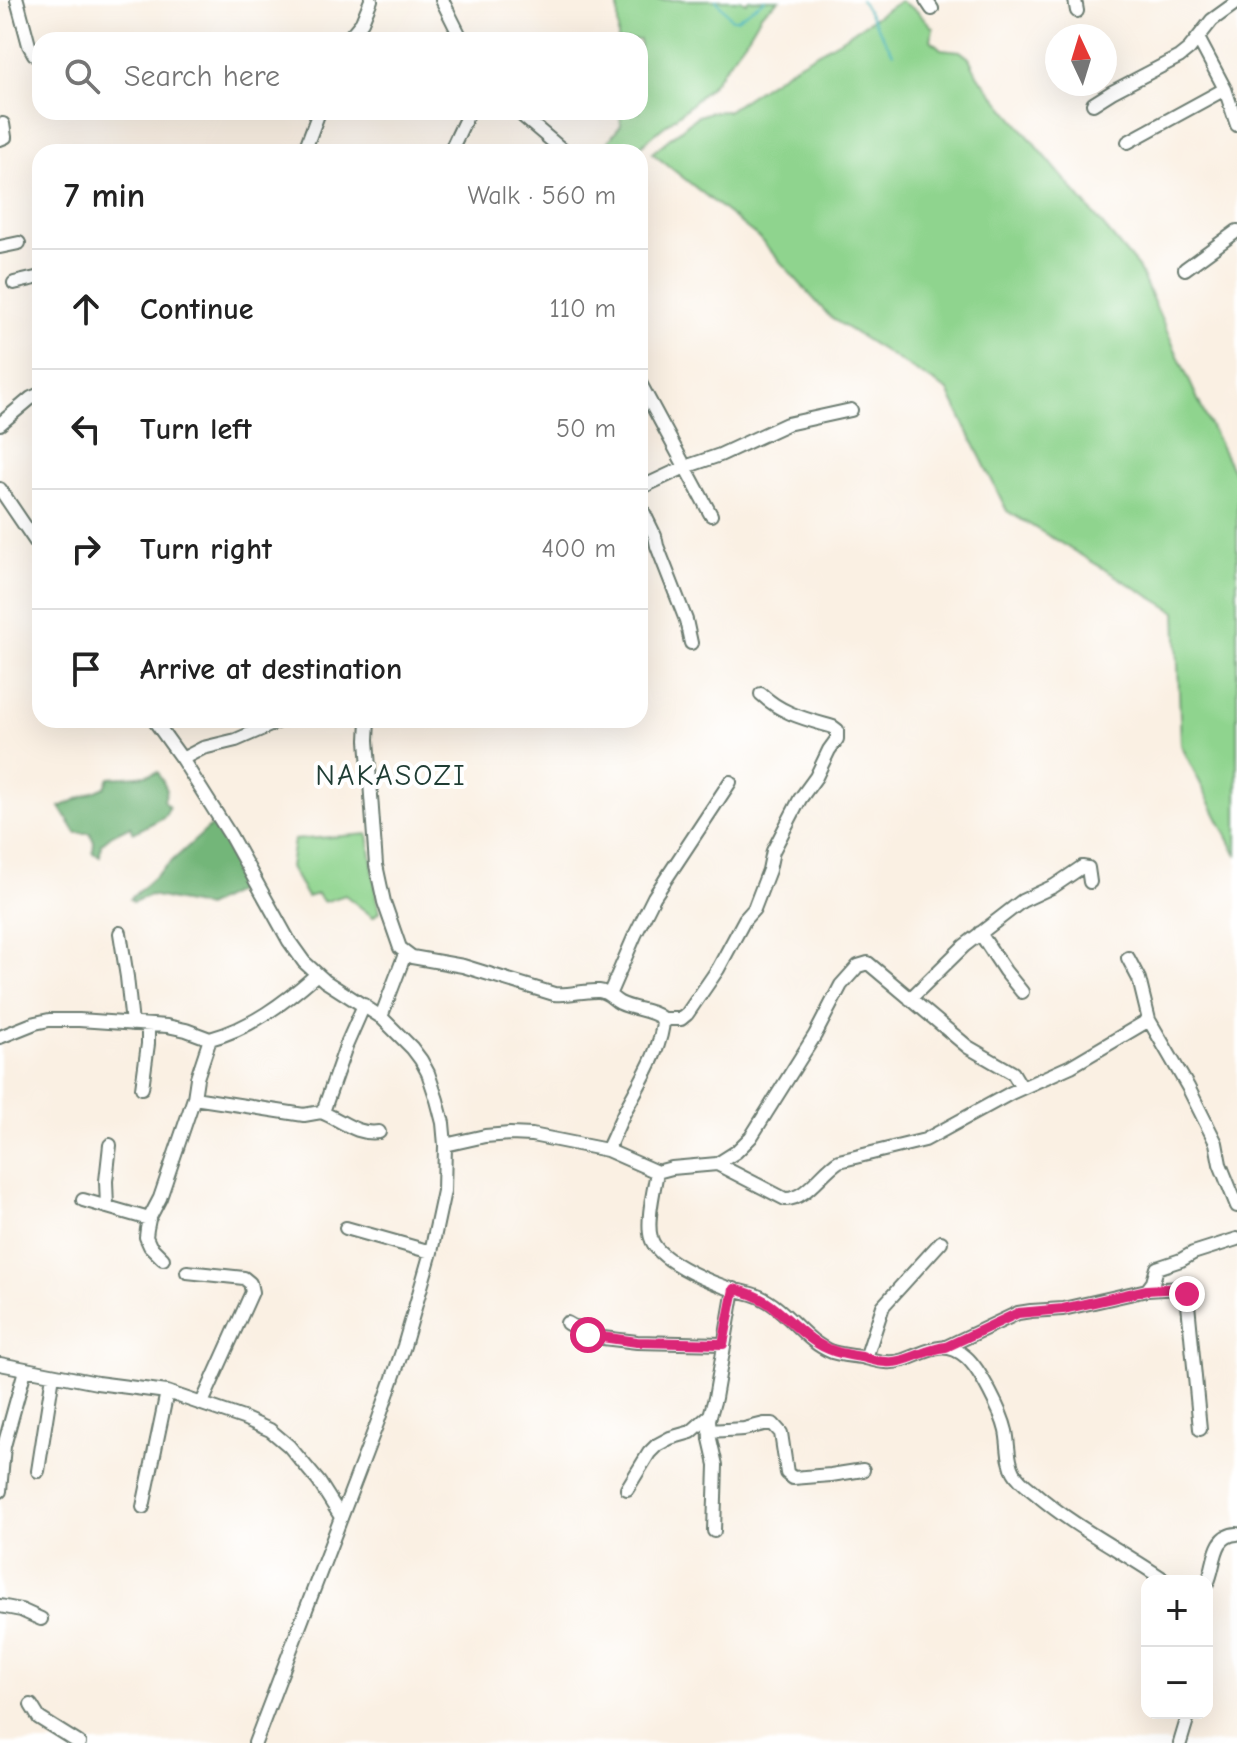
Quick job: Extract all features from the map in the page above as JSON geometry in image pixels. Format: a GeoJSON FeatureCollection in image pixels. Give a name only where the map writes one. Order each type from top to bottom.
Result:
{"type":"FeatureCollection","features":[{"type":"Feature","properties":{"kind":"street"},"geometry":{"type":"LineString","coordinates":[[17,0],[32,50]]}},
{"type":"Feature","properties":{"kind":"street"},"geometry":{"type":"LineString","coordinates":[[354,32],[362,22],[371,0]]}},
{"type":"Feature","properties":{"kind":"street"},"geometry":{"type":"LineString","coordinates":[[442,0],[458,32]]}},
{"type":"Feature","properties":{"kind":"street"},"geometry":{"type":"LineString","coordinates":[[1093,104],[1179,57],[1212,20],[1237,2]]}},
{"type":"Feature","properties":{"kind":"street"},"geometry":{"type":"LineString","coordinates":[[1198,38],[1225,89],[1237,125]]}},
{"type":"Feature","properties":{"kind":"street"},"geometry":{"type":"LineString","coordinates":[[1128,142],[1225,89]]}},
{"type":"Feature","properties":{"kind":"street"},"geometry":{"type":"LineString","coordinates":[[307,144],[316,120]]}},
{"type":"Feature","properties":{"kind":"street"},"geometry":{"type":"LineString","coordinates":[[454,144],[465,120]]}},
{"type":"Feature","properties":{"kind":"street"},"geometry":{"type":"LineString","coordinates":[[527,120],[556,144]]}},
{"type":"Feature","properties":{"kind":"street"},"geometry":{"type":"LineString","coordinates":[[0,139],[5,137],[3,124]]}},
{"type":"Feature","properties":{"kind":"street"},"geometry":{"type":"LineString","coordinates":[[1185,269],[1237,231]]}},
{"type":"Feature","properties":{"kind":"street"},"geometry":{"type":"LineString","coordinates":[[0,247],[19,243]]}},
{"type":"Feature","properties":{"kind":"street"},"geometry":{"type":"LineString","coordinates":[[14,283],[32,279]]}},
{"type":"Feature","properties":{"kind":"street"},"geometry":{"type":"LineString","coordinates":[[0,424],[32,398]]}},
{"type":"Feature","properties":{"kind":"street"},"geometry":{"type":"LineString","coordinates":[[648,398],[711,515]]}},
{"type":"Feature","properties":{"kind":"street"},"geometry":{"type":"LineString","coordinates":[[648,484],[787,424],[851,410]]}},
{"type":"Feature","properties":{"kind":"street"},"geometry":{"type":"LineString","coordinates":[[0,489],[32,532]]}},
{"type":"Feature","properties":{"kind":"street"},"geometry":{"type":"LineString","coordinates":[[648,522],[686,620],[691,643]]}},
{"type":"Feature","properties":{"kind":"street"},"geometry":{"type":"LineString","coordinates":[[368,728],[376,865],[384,902],[405,954],[463,966],[554,994],[565,996],[593,990],[605,992],[620,1003],[657,1014],[663,1019],[681,1019],[718,969],[745,919],[754,909],[773,851],[837,739],[837,730],[833,727],[790,714],[761,694]]}},
{"type":"Feature","properties":{"kind":"street"},"geometry":{"type":"LineString","coordinates":[[160,728],[230,835],[304,962],[316,975],[381,1017],[412,1048],[428,1073],[443,1123],[444,1191],[431,1252],[404,1346],[255,1743]]}},
{"type":"Feature","properties":{"kind":"street"},"geometry":{"type":"LineString","coordinates":[[182,759],[203,748],[236,740],[264,728]]}},
{"type":"Feature","properties":{"kind":"street"},"geometry":{"type":"LineString","coordinates":[[609,995],[654,897],[730,782]]}},
{"type":"Feature","properties":{"kind":"street"},"geometry":{"type":"LineString","coordinates":[[910,999],[957,953],[1022,901],[1054,886],[1082,867],[1088,868],[1090,882]]}},
{"type":"Feature","properties":{"kind":"street"},"geometry":{"type":"LineString","coordinates":[[120,933],[132,1024]]}},
{"type":"Feature","properties":{"kind":"street"},"geometry":{"type":"LineString","coordinates":[[980,933],[1022,992]]}},
{"type":"Feature","properties":{"kind":"street"},"geometry":{"type":"LineString","coordinates":[[381,1017],[405,954]]}},
{"type":"Feature","properties":{"kind":"street"},"geometry":{"type":"LineString","coordinates":[[1128,958],[1139,979],[1149,1020],[1216,1143],[1220,1164],[1237,1206]]}},
{"type":"Feature","properties":{"kind":"street"},"geometry":{"type":"LineString","coordinates":[[445,1145],[485,1136],[532,1135],[607,1150],[657,1172],[717,1164],[736,1152],[751,1137],[809,1045],[841,985],[858,966],[868,963],[968,1047],[1009,1070],[1022,1088]]}},
{"type":"Feature","properties":{"kind":"street"},"geometry":{"type":"LineString","coordinates":[[0,1037],[35,1023],[79,1020],[167,1026],[210,1039],[249,1025],[316,975]]}},
{"type":"Feature","properties":{"kind":"street"},"geometry":{"type":"LineString","coordinates":[[321,1112],[364,1005]]}},
{"type":"Feature","properties":{"kind":"street"},"geometry":{"type":"LineString","coordinates":[[607,1150],[649,1066],[663,1019]]}},
{"type":"Feature","properties":{"kind":"street"},"geometry":{"type":"LineString","coordinates":[[717,1164],[785,1199],[792,1199],[839,1161],[925,1140],[961,1118],[1071,1066],[1149,1020]]}},
{"type":"Feature","properties":{"kind":"street"},"geometry":{"type":"LineString","coordinates":[[142,1088],[148,1025]]}},
{"type":"Feature","properties":{"kind":"street"},"geometry":{"type":"LineString","coordinates":[[163,1259],[146,1237],[149,1219],[160,1198],[194,1098],[202,1058],[210,1039]]}},
{"type":"Feature","properties":{"kind":"street"},"geometry":{"type":"LineString","coordinates":[[194,1098],[304,1115],[321,1112],[337,1118],[352,1129],[379,1132]]}},
{"type":"Feature","properties":{"kind":"street"},"geometry":{"type":"LineString","coordinates":[[107,1207],[110,1145]]}},
{"type":"Feature","properties":{"kind":"street"},"geometry":{"type":"LineString","coordinates":[[657,1172],[650,1227],[656,1248],[699,1276],[761,1297],[809,1338],[830,1351],[845,1355],[895,1362],[946,1347],[1018,1313],[1063,1309],[1147,1290],[1181,1288],[1187,1294],[1200,1429]]}},
{"type":"Feature","properties":{"kind":"street"},"geometry":{"type":"LineString","coordinates":[[83,1200],[149,1219]]}},
{"type":"Feature","properties":{"kind":"street"},"geometry":{"type":"LineString","coordinates":[[346,1228],[431,1252]]}},
{"type":"Feature","properties":{"kind":"street"},"geometry":{"type":"LineString","coordinates":[[1147,1290],[1157,1268],[1237,1239]]}},
{"type":"Feature","properties":{"kind":"street"},"geometry":{"type":"LineString","coordinates":[[866,1358],[889,1296],[941,1242]]}},
{"type":"Feature","properties":{"kind":"street"},"geometry":{"type":"LineString","coordinates":[[187,1272],[244,1278],[250,1283],[252,1292],[202,1403]]}},
{"type":"Feature","properties":{"kind":"street"},"geometry":{"type":"LineString","coordinates":[[714,1531],[716,1465],[709,1416],[715,1398],[734,1289]]}},
{"type":"Feature","properties":{"kind":"street"},"geometry":{"type":"LineString","coordinates":[[567,1323],[588,1335],[603,1338],[723,1344]]}},
{"type":"Feature","properties":{"kind":"street"},"geometry":{"type":"LineString","coordinates":[[946,1347],[966,1357],[985,1385],[1007,1432],[1009,1459],[1015,1475],[1050,1506],[1157,1575]]}},
{"type":"Feature","properties":{"kind":"street"},"geometry":{"type":"LineString","coordinates":[[0,1364],[167,1392],[270,1430],[289,1446],[319,1482],[341,1517]]}},
{"type":"Feature","properties":{"kind":"street"},"geometry":{"type":"LineString","coordinates":[[0,1491],[4,1446],[25,1370]]}},
{"type":"Feature","properties":{"kind":"street"},"geometry":{"type":"LineString","coordinates":[[38,1471],[53,1375]]}},
{"type":"Feature","properties":{"kind":"street"},"geometry":{"type":"LineString","coordinates":[[143,1507],[167,1392]]}},
{"type":"Feature","properties":{"kind":"street"},"geometry":{"type":"LineString","coordinates":[[627,1489],[657,1445],[691,1432],[709,1416]]}},
{"type":"Feature","properties":{"kind":"street"},"geometry":{"type":"LineString","coordinates":[[709,1431],[773,1424],[781,1433],[787,1473],[793,1478],[863,1470]]}},
{"type":"Feature","properties":{"kind":"street"},"geometry":{"type":"LineString","coordinates":[[1210,1575],[1221,1542],[1226,1536],[1237,1534]]}},
{"type":"Feature","properties":{"kind":"street"},"geometry":{"type":"LineString","coordinates":[[0,1606],[21,1610],[41,1619]]}},
{"type":"Feature","properties":{"kind":"street"},"geometry":{"type":"LineString","coordinates":[[31,1705],[39,1718],[79,1743]]}},
{"type":"Feature","properties":{"kind":"street"},"geometry":{"type":"LineString","coordinates":[[1180,1743],[1187,1719]]}},
{"type":"Feature","properties":{"kind":"green space"},"geometry":{"type":"Polygon","coordinates":[[[618,0],[740,0],[746,3],[749,0],[779,0],[762,13],[711,86],[643,144],[606,144],[621,125],[620,120],[648,120],[648,32],[618,32],[618,0]]]}},
{"type":"Feature","properties":{"kind":"green space"},"geometry":{"type":"Polygon","coordinates":[[[900,1],[917,11],[933,28],[931,40],[941,49],[960,51],[969,58],[978,76],[1138,267],[1237,479],[1237,856],[1181,745],[1176,612],[1007,511],[948,391],[831,318],[758,237],[652,153],[696,117],[727,111],[900,1]]]}},
{"type":"Feature","properties":{"kind":"green space"},"geometry":{"type":"Polygon","coordinates":[[[158,772],[167,790],[164,800],[169,808],[164,817],[133,833],[130,826],[112,835],[101,844],[100,856],[93,853],[94,842],[90,833],[76,833],[60,807],[105,787],[109,778],[158,772]]]}},
{"type":"Feature","properties":{"kind":"green space"},"geometry":{"type":"Polygon","coordinates":[[[215,822],[249,885],[206,907],[150,895],[133,902],[130,899],[215,822]]]}},
{"type":"Feature","properties":{"kind":"green space"},"geometry":{"type":"Polygon","coordinates":[[[368,834],[379,912],[373,917],[345,895],[324,902],[317,894],[307,897],[290,867],[294,840],[368,834]]]}},
{"type":"Feature","properties":{"kind":"waterway"},"geometry":{"type":"LineString","coordinates":[[716,0],[732,19],[737,19],[765,0]]}},
{"type":"Feature","properties":{"kind":"waterway"},"geometry":{"type":"LineString","coordinates":[[861,0],[893,53]]}},
{"type":"Feature","properties":{"kind":"district","name":"NAKASOZI"},"geometry":{"type":"Point","coordinates":[391,775]}},
{"type":"Feature","properties":{"kind":"route"},"geometry":{"type":"LineString","coordinates":[[588,1335],[637,1342],[723,1344],[734,1289],[769,1302],[809,1338],[830,1351],[895,1362],[946,1347],[1018,1313],[1063,1309],[1147,1290],[1181,1288],[1187,1294]]}}]}
